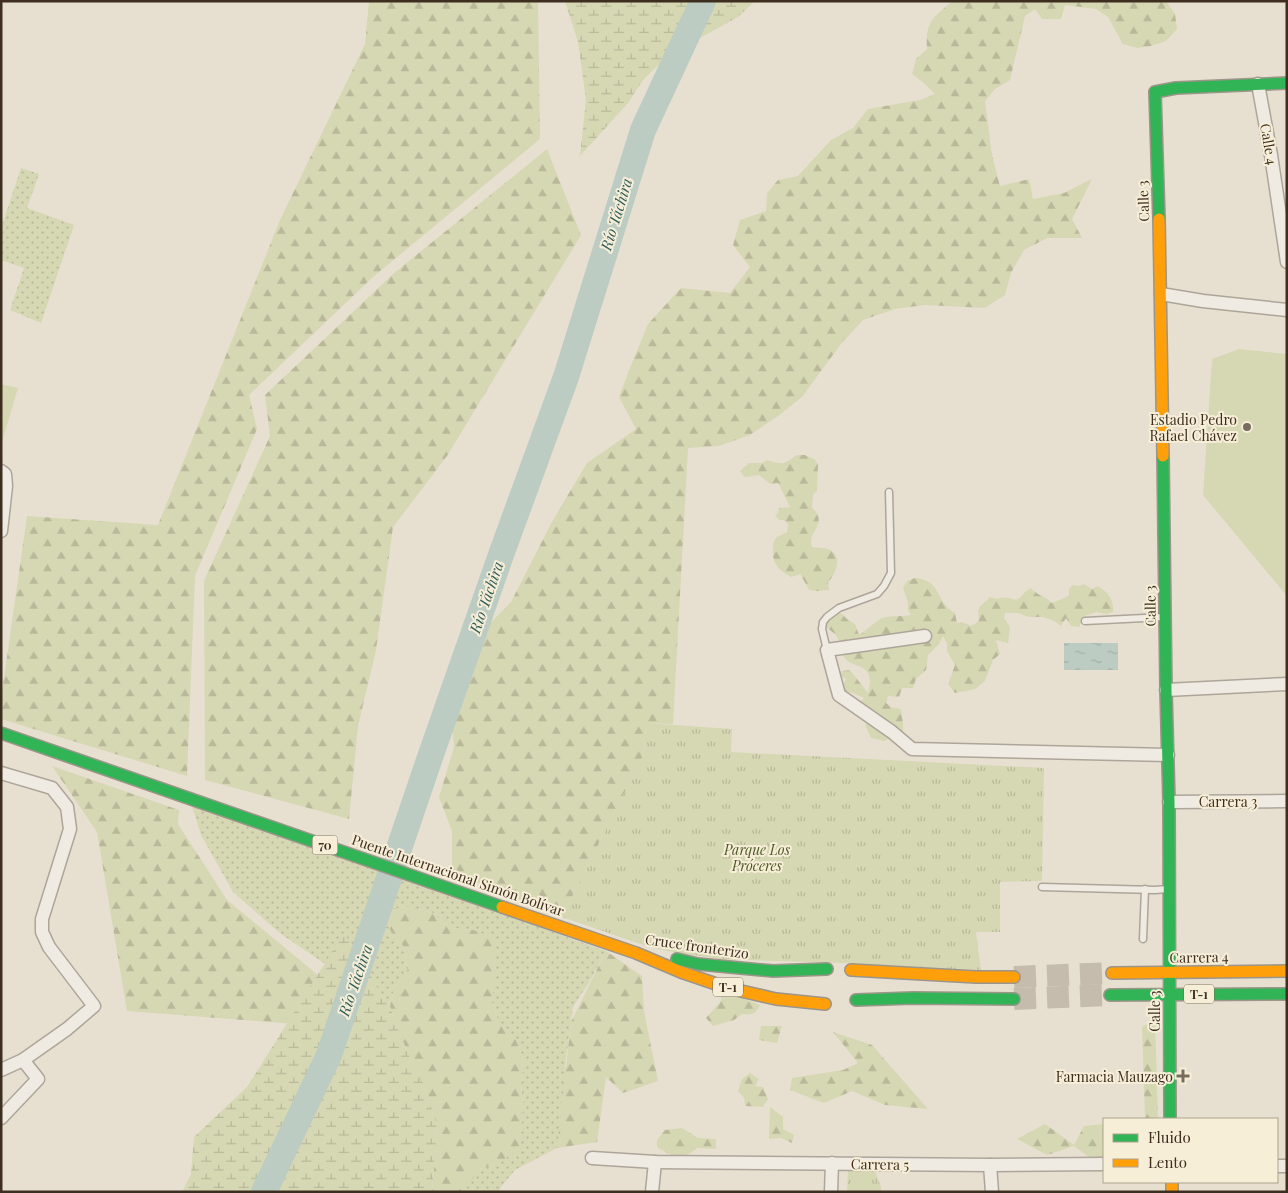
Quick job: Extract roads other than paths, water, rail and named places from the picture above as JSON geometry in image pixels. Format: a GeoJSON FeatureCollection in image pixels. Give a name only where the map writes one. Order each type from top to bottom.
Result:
{"type":"FeatureCollection","features":[{"type":"Feature","properties":{"kind":"main road"},"geometry":{"type":"LineString","coordinates":[[1258,84],[1287,83]]}},
{"type":"Feature","properties":{"kind":"main road","name":"Calle 3"},"geometry":{"type":"LineString","coordinates":[[1170,1118],[1169,802],[1161,294],[1154,92],[1176,88],[1258,84]]}},
{"type":"Feature","properties":{"kind":"main road","name":"Puente Internacional Simón Bolívar"},"geometry":{"type":"LineString","coordinates":[[1,733],[636,953]]}},
{"type":"Feature","properties":{"kind":"main road","name":"Cruce fronterizo"},"geometry":{"type":"LineString","coordinates":[[636,953],[669,957],[698,964],[773,971],[827,969],[839,966],[851,970],[976,978],[1014,976]]}},
{"type":"Feature","properties":{"kind":"main road","name":"Cruce fronterizo"},"geometry":{"type":"LineString","coordinates":[[636,953],[697,978],[760,996],[834,1006]]}},
{"type":"Feature","properties":{"kind":"main road"},"geometry":{"type":"LineString","coordinates":[[818,979],[827,969]]}},
{"type":"Feature","properties":{"kind":"main road"},"geometry":{"type":"LineString","coordinates":[[817,992],[820,998],[834,1006],[851,1004],[858,991],[858,978],[851,970]]}},
{"type":"Feature","properties":{"kind":"main road","name":"Carrera 4"},"geometry":{"type":"LineString","coordinates":[[1112,973],[1287,971]]}},
{"type":"Feature","properties":{"kind":"main road"},"geometry":{"type":"LineString","coordinates":[[858,991],[913,998],[1014,998]]}},
{"type":"Feature","properties":{"kind":"main road","name":"T-1"},"geometry":{"type":"LineString","coordinates":[[1110,995],[1287,994]]}},
{"type":"Feature","properties":{"kind":"street","name":"Calle 4"},"geometry":{"type":"LineString","coordinates":[[1258,84],[1287,262]]}},
{"type":"Feature","properties":{"kind":"street"},"geometry":{"type":"LineString","coordinates":[[1161,294],[1203,301],[1287,310]]}},
{"type":"Feature","properties":{"kind":"street"},"geometry":{"type":"LineString","coordinates":[[1,471],[5,474],[6,486],[1,532]]}},
{"type":"Feature","properties":{"kind":"street"},"geometry":{"type":"LineString","coordinates":[[925,636],[827,650],[839,695],[892,732],[912,749],[1168,755]]}},
{"type":"Feature","properties":{"kind":"street"},"geometry":{"type":"LineString","coordinates":[[1166,690],[1287,684]]}},
{"type":"Feature","properties":{"kind":"street"},"geometry":{"type":"LineString","coordinates":[[1,773],[52,788],[67,807],[70,829],[42,919],[42,932],[50,947],[94,1006],[67,1029],[23,1060],[1,1070]]}},
{"type":"Feature","properties":{"kind":"street","name":"Carrera 3"},"geometry":{"type":"LineString","coordinates":[[1169,802],[1287,801]]}},
{"type":"Feature","properties":{"kind":"street"},"geometry":{"type":"LineString","coordinates":[[1,1118],[38,1079],[23,1060]]}},
{"type":"Feature","properties":{"kind":"street","name":"Carrera 5"},"geometry":{"type":"LineString","coordinates":[[592,1158],[655,1162],[1103,1164]]}},
{"type":"Feature","properties":{"kind":"street"},"geometry":{"type":"LineString","coordinates":[[652,1192],[655,1162]]}},
{"type":"Feature","properties":{"kind":"street"},"geometry":{"type":"LineString","coordinates":[[831,1192],[832,1164]]}},
{"type":"Feature","properties":{"kind":"street"},"geometry":{"type":"LineString","coordinates":[[990,1165],[992,1192]]}},
{"type":"Feature","properties":{"kind":"lane"},"geometry":{"type":"LineString","coordinates":[[827,650],[822,629],[827,617],[839,608],[877,594],[891,573],[889,492]]}},
{"type":"Feature","properties":{"kind":"lane"},"geometry":{"type":"LineString","coordinates":[[1085,621],[1165,617]]}},
{"type":"Feature","properties":{"kind":"lane"},"geometry":{"type":"LineString","coordinates":[[1042,887],[1169,889]]}},
{"type":"Feature","properties":{"kind":"lane"},"geometry":{"type":"LineString","coordinates":[[1143,939],[1145,889]]}},
{"type":"Feature","properties":{"kind":"water"},"geometry":{"type":"Polygon","coordinates":[[[1064,643],[1118,643],[1118,670],[1064,670],[1064,643]]]}},
{"type":"Feature","properties":{"kind":"waterway","name":"Río Táchira"},"geometry":{"type":"LineString","coordinates":[[264,1192],[329,1055],[427,766],[566,377],[643,130],[703,1]]}},
{"type":"Feature","properties":{"kind":"tunnel"},"geometry":{"type":"LineString","coordinates":[[1014,977],[1112,973]]}},
{"type":"Feature","properties":{"kind":"tunnel"},"geometry":{"type":"LineString","coordinates":[[1014,999],[1110,995]]}},
{"type":"Feature","properties":{"kind":"place","name":"Estadio Pedro Rafael Chávez"},"geometry":{"type":"Point","coordinates":[1247,427]}},
{"type":"Feature","properties":{"kind":"place","name":"Farmacia Mauzago"},"geometry":{"type":"Point","coordinates":[1183,1076]}},
{"type":"Feature","properties":{"kind":"park label","name":"Parque Los Próceres"},"geometry":{"type":"Point","coordinates":[757,858]}}]}
